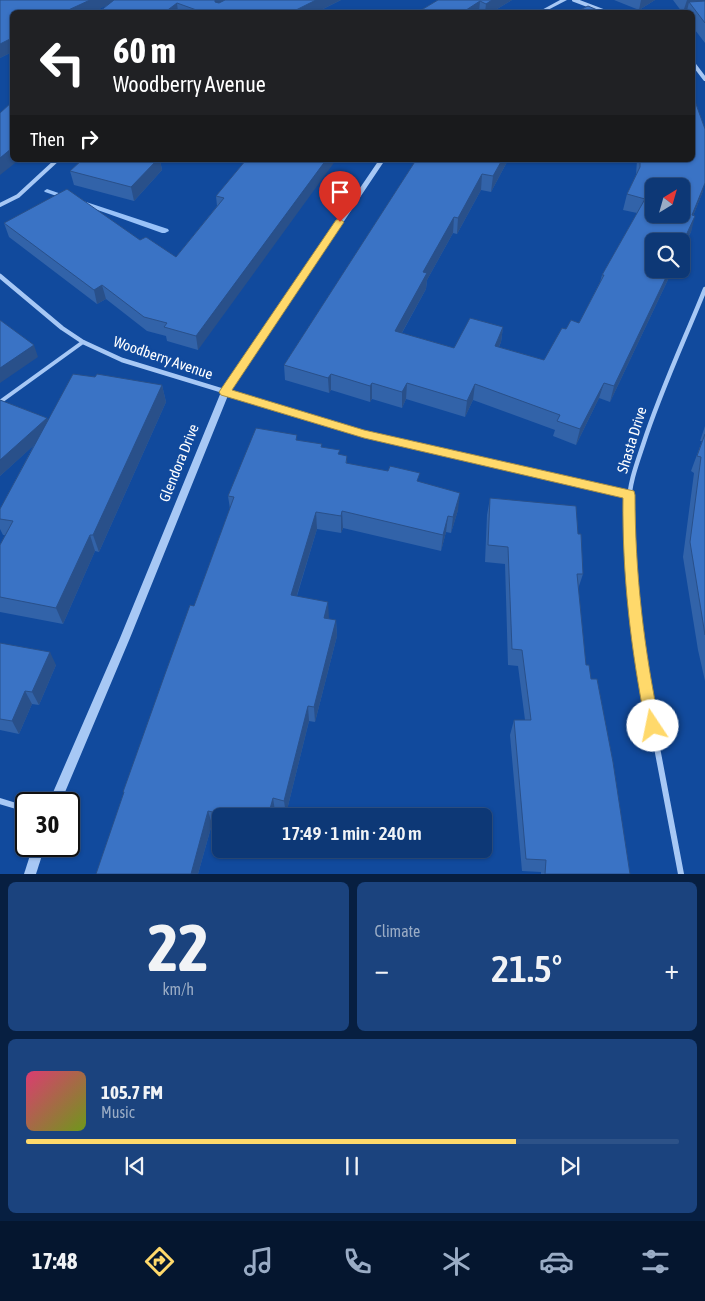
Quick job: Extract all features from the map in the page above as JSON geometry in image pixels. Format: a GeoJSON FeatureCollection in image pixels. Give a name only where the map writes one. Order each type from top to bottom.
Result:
{"type":"FeatureCollection","features":[{"type":"Feature","properties":{"kind":"street"},"geometry":{"type":"LineString","coordinates":[[545,10],[564,0]]}},
{"type":"Feature","properties":{"kind":"street"},"geometry":{"type":"LineString","coordinates":[[574,0],[601,10]]}},
{"type":"Feature","properties":{"kind":"street"},"geometry":{"type":"LineString","coordinates":[[695,66],[705,79]]}},
{"type":"Feature","properties":{"kind":"street"},"geometry":{"type":"LineString","coordinates":[[0,205],[18,196],[55,162]]}},
{"type":"Feature","properties":{"kind":"street","name":"Glendora Drive"},"geometry":{"type":"LineString","coordinates":[[59,792],[121,647],[225,392],[381,162]]}},
{"type":"Feature","properties":{"kind":"street","name":"Woodberry Avenue"},"geometry":{"type":"LineString","coordinates":[[0,276],[62,328],[83,342],[122,360],[373,436],[629,495]]}},
{"type":"Feature","properties":{"kind":"street","name":"Shasta Drive"},"geometry":{"type":"LineString","coordinates":[[682,874],[643,674],[632,594],[629,495],[651,419],[705,289]]}},
{"type":"Feature","properties":{"kind":"street"},"geometry":{"type":"LineString","coordinates":[[0,801],[15,806]]}},
{"type":"Feature","properties":{"kind":"street"},"geometry":{"type":"LineString","coordinates":[[30,874],[35,857]]}},
{"type":"Feature","properties":{"kind":"lane"},"geometry":{"type":"LineString","coordinates":[[0,402],[83,342]]}},
{"type":"Feature","properties":{"kind":"building"},"geometry":{"type":"Polygon","coordinates":[[[0,0],[90,0],[68,10],[10,10],[10,39],[0,44],[0,0]]]}},
{"type":"Feature","properties":{"kind":"building"},"geometry":{"type":"Polygon","coordinates":[[[114,0],[215,0],[215,2],[219,3],[225,0],[316,0],[296,10],[196,10],[177,3],[168,10],[102,10],[114,0]]]}},
{"type":"Feature","properties":{"kind":"building"},"geometry":{"type":"Polygon","coordinates":[[[438,0],[492,0],[486,4],[480,1],[466,10],[421,10],[438,0]]]}},
{"type":"Feature","properties":{"kind":"building"},"geometry":{"type":"Polygon","coordinates":[[[705,1],[705,23],[689,2],[705,1]]]}},
{"type":"Feature","properties":{"kind":"building"},"geometry":{"type":"Polygon","coordinates":[[[588,6],[597,10],[580,10],[588,6]]]}},
{"type":"Feature","properties":{"kind":"building"},"geometry":{"type":"Polygon","coordinates":[[[695,101],[705,129],[705,183],[692,215],[695,216],[687,233],[645,233],[645,278],[666,278],[614,386],[604,383],[580,429],[557,421],[560,415],[475,384],[467,401],[407,383],[402,392],[372,383],[370,386],[331,374],[328,378],[284,365],[415,162],[501,162],[493,176],[482,174],[458,218],[454,217],[423,272],[427,273],[395,331],[454,348],[470,318],[503,327],[495,346],[544,360],[562,328],[566,329],[571,320],[579,323],[604,275],[602,275],[645,199],[627,194],[640,167],[640,162],[695,162],[695,101]]]}},
{"type":"Feature","properties":{"kind":"building"},"geometry":{"type":"Polygon","coordinates":[[[10,104],[10,150],[0,158],[0,113],[10,104]]]}},
{"type":"Feature","properties":{"kind":"building"},"geometry":{"type":"Polygon","coordinates":[[[80,162],[155,162],[131,187],[70,171],[80,162]]]}},
{"type":"Feature","properties":{"kind":"building"},"geometry":{"type":"Polygon","coordinates":[[[244,162],[325,162],[196,336],[164,327],[167,323],[144,317],[102,285],[94,290],[4,223],[67,189],[140,240],[146,237],[176,257],[224,198],[216,196],[244,162]]]}},
{"type":"Feature","properties":{"kind":"building"},"geometry":{"type":"Polygon","coordinates":[[[0,320],[34,345],[0,368],[0,320]]]}},
{"type":"Feature","properties":{"kind":"building"},"geometry":{"type":"Polygon","coordinates":[[[73,374],[95,377],[97,374],[162,385],[93,535],[90,535],[56,608],[0,597],[0,545],[13,521],[0,519],[0,509],[73,374]]]}},
{"type":"Feature","properties":{"kind":"building"},"geometry":{"type":"Polygon","coordinates":[[[0,400],[47,418],[0,460],[0,400]]]}},
{"type":"Feature","properties":{"kind":"building"},"geometry":{"type":"Polygon","coordinates":[[[256,428],[297,435],[296,440],[322,444],[321,447],[340,450],[338,454],[347,456],[346,463],[388,471],[390,466],[420,473],[417,481],[460,493],[453,517],[448,516],[443,535],[342,511],[341,516],[316,512],[291,595],[328,602],[324,618],[336,620],[314,707],[308,706],[284,801],[273,798],[270,808],[212,808],[212,812],[208,811],[191,874],[96,874],[123,792],[190,605],[194,606],[234,497],[228,496],[256,428]]]}},
{"type":"Feature","properties":{"kind":"building"},"geometry":{"type":"Polygon","coordinates":[[[705,434],[705,635],[690,542],[701,457],[697,456],[705,434]]]}},
{"type":"Feature","properties":{"kind":"building"},"geometry":{"type":"Polygon","coordinates":[[[490,498],[576,506],[578,534],[581,534],[583,574],[577,574],[586,665],[589,665],[591,679],[597,679],[613,762],[630,874],[545,874],[546,860],[526,859],[514,720],[531,720],[522,650],[512,649],[508,547],[488,545],[490,498]]]}},
{"type":"Feature","properties":{"kind":"building"},"geometry":{"type":"Polygon","coordinates":[[[0,643],[50,652],[32,692],[25,691],[12,721],[0,719],[0,643]]]}},
{"type":"Feature","properties":{"kind":"waterway"},"geometry":{"type":"LineString","coordinates":[[47,191],[68,198]]}},
{"type":"Feature","properties":{"kind":"waterway"},"geometry":{"type":"LineString","coordinates":[[80,202],[165,231]]}},
{"type":"Feature","properties":{"kind":"route"},"geometry":{"type":"LineString","coordinates":[[340,222],[225,392],[364,434],[629,495],[632,594],[643,674],[653,726]]}}]}
